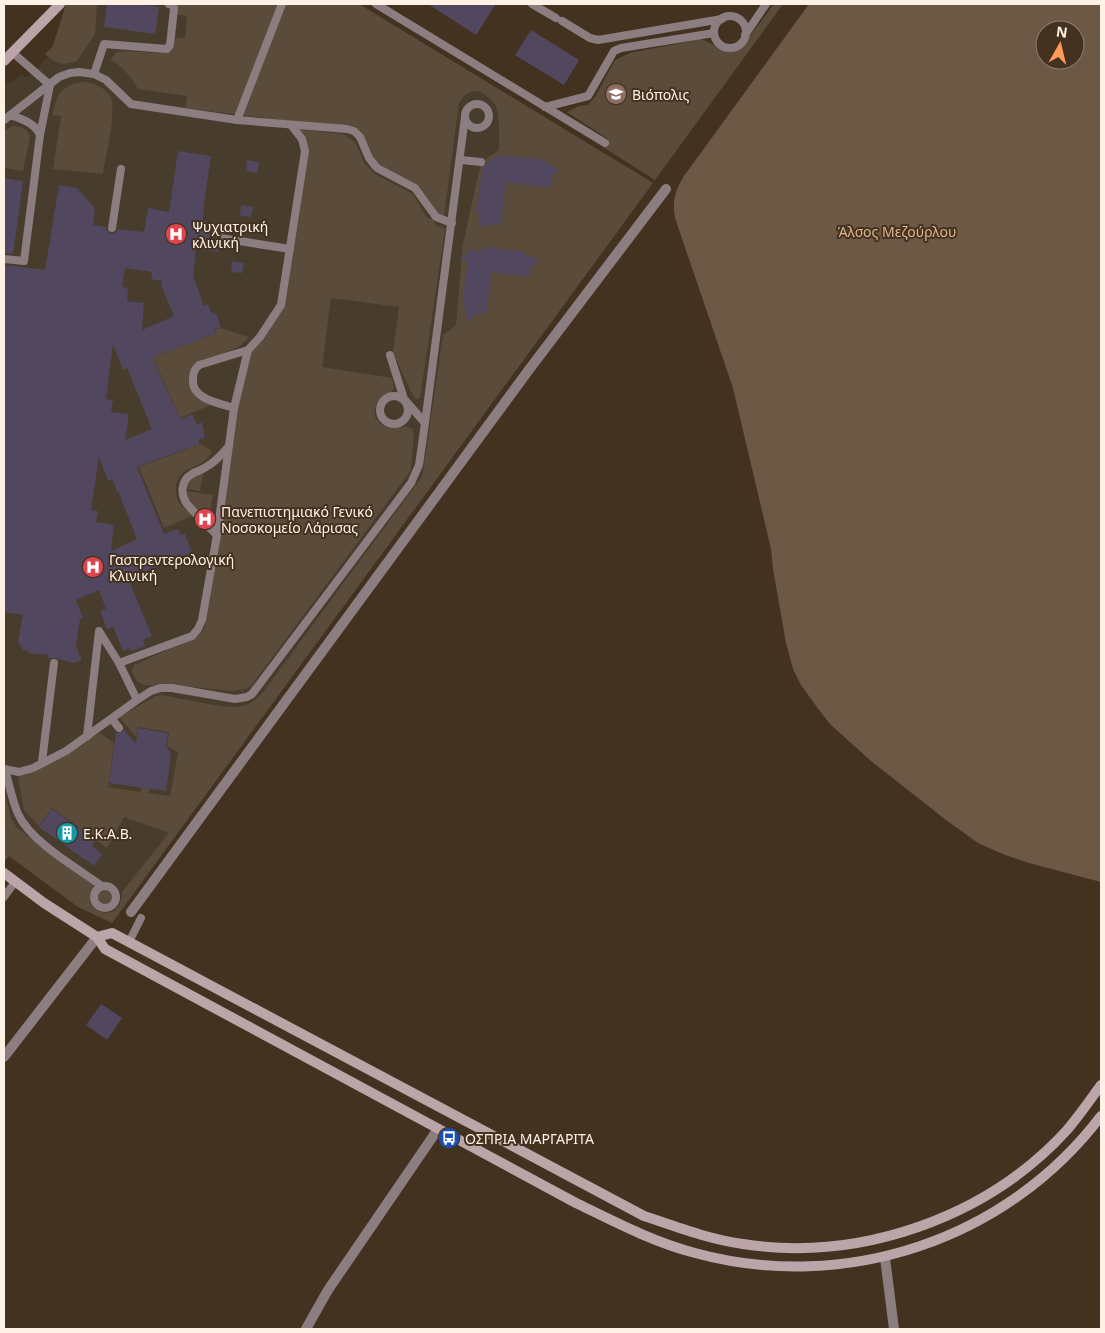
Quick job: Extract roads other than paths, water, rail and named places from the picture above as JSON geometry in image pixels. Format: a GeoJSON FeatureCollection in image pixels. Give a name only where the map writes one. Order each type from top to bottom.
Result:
{"type":"FeatureCollection","features":[{"type":"Feature","properties":{"kind":"street"},"geometry":{"type":"LineString","coordinates":[[4,61],[60,4]]}},
{"type":"Feature","properties":{"kind":"street"},"geometry":{"type":"LineString","coordinates":[[131,912],[528,371],[666,189]]}},
{"type":"Feature","properties":{"kind":"street"},"geometry":{"type":"LineString","coordinates":[[4,873],[44,904],[97,936],[105,949],[438,1129],[638,1234],[694,1253],[741,1263],[798,1267],[827,1266],[885,1258],[942,1239],[998,1210],[1030,1188],[1059,1165],[1083,1140],[1101,1116]]}},
{"type":"Feature","properties":{"kind":"street"},"geometry":{"type":"LineString","coordinates":[[4,1056],[97,936],[112,934],[644,1216],[698,1235],[743,1244],[796,1248],[854,1244],[907,1231],[943,1217],[990,1194],[1046,1151],[1067,1130],[1101,1085]]}},
{"type":"Feature","properties":{"kind":"street"},"geometry":{"type":"LineString","coordinates":[[306,1329],[328,1290],[438,1129]]}},
{"type":"Feature","properties":{"kind":"street"},"geometry":{"type":"LineString","coordinates":[[885,1258],[894,1329]]}},
{"type":"Feature","properties":{"kind":"lane"},"geometry":{"type":"LineString","coordinates":[[94,74],[104,44],[167,49],[170,45],[174,9],[169,4]]}},
{"type":"Feature","properties":{"kind":"lane"},"geometry":{"type":"LineString","coordinates":[[237,120],[282,4]]}},
{"type":"Feature","properties":{"kind":"lane"},"geometry":{"type":"LineString","coordinates":[[376,4],[605,143]]}},
{"type":"Feature","properties":{"kind":"lane"},"geometry":{"type":"LineString","coordinates":[[532,4],[590,38],[598,40],[734,17],[744,25],[745,35]]}},
{"type":"Feature","properties":{"kind":"lane"},"geometry":{"type":"LineString","coordinates":[[722,19],[717,24],[714,33],[718,42],[723,47],[730,48],[740,44],[766,4]]}},
{"type":"Feature","properties":{"kind":"lane"},"geometry":{"type":"LineString","coordinates":[[545,106],[588,96],[614,51],[621,48],[714,33]]}},
{"type":"Feature","properties":{"kind":"lane"},"geometry":{"type":"LineString","coordinates":[[12,52],[50,85]]}},
{"type":"Feature","properties":{"kind":"lane"},"geometry":{"type":"LineString","coordinates":[[4,120],[60,77],[79,72],[94,74],[106,80],[131,104],[237,120],[347,129],[354,131],[360,137],[369,158],[377,168],[415,188],[436,217],[452,224]]}},
{"type":"Feature","properties":{"kind":"lane"},"geometry":{"type":"LineString","coordinates":[[4,258],[24,261],[40,135],[50,85]]}},
{"type":"Feature","properties":{"kind":"lane"},"geometry":{"type":"LineString","coordinates":[[10,115],[31,124],[37,128],[40,135]]}},
{"type":"Feature","properties":{"kind":"lane"},"geometry":{"type":"LineString","coordinates":[[102,886],[41,842],[28,829],[18,814],[4,769],[19,772],[33,768],[66,751],[137,700],[151,691],[160,688],[172,688],[235,699],[252,694],[411,483],[419,465],[461,160],[465,117]]}},
{"type":"Feature","properties":{"kind":"lane"},"geometry":{"type":"LineString","coordinates":[[119,663],[192,636],[202,620],[234,408],[248,350],[260,337],[281,304],[305,151],[302,139],[291,125]]}},
{"type":"Feature","properties":{"kind":"lane"},"geometry":{"type":"LineString","coordinates":[[461,160],[481,162]]}},
{"type":"Feature","properties":{"kind":"lane"},"geometry":{"type":"LineString","coordinates":[[112,228],[121,169]]}},
{"type":"Feature","properties":{"kind":"lane"},"geometry":{"type":"LineString","coordinates":[[220,238],[290,249]]}},
{"type":"Feature","properties":{"kind":"lane"},"geometry":{"type":"LineString","coordinates":[[234,408],[205,398],[194,390],[192,380],[194,370],[199,365],[248,350]]}},
{"type":"Feature","properties":{"kind":"lane"},"geometry":{"type":"LineString","coordinates":[[390,355],[404,399],[425,423]]}},
{"type":"Feature","properties":{"kind":"lane"},"geometry":{"type":"LineString","coordinates":[[216,536],[187,503],[182,494],[182,488],[185,480],[191,474],[206,468],[221,457],[230,444]]}},
{"type":"Feature","properties":{"kind":"lane"},"geometry":{"type":"LineString","coordinates":[[87,736],[99,632],[119,663],[137,700]]}},
{"type":"Feature","properties":{"kind":"lane"},"geometry":{"type":"LineString","coordinates":[[42,762],[54,663]]}},
{"type":"Feature","properties":{"kind":"lane"},"geometry":{"type":"LineString","coordinates":[[112,719],[119,728]]}},
{"type":"Feature","properties":{"kind":"lane"},"geometry":{"type":"LineString","coordinates":[[4,896],[15,882]]}},
{"type":"Feature","properties":{"kind":"lane"},"geometry":{"type":"LineString","coordinates":[[129,942],[141,918]]}},
{"type":"Feature","properties":{"kind":"place","name":"Βιόπολις"},"geometry":{"type":"Point","coordinates":[616,94]}},
{"type":"Feature","properties":{"kind":"place","name":"Ψυχιατρική κλινική"},"geometry":{"type":"Point","coordinates":[176,234]}},
{"type":"Feature","properties":{"kind":"place","name":"Πανεπιστημιακό Γενικό Νοσοκομείο Λάρισας"},"geometry":{"type":"Point","coordinates":[205,519]}},
{"type":"Feature","properties":{"kind":"place","name":"Γαστρεντερολογική Κλινική"},"geometry":{"type":"Point","coordinates":[93,567]}},
{"type":"Feature","properties":{"kind":"place","name":"E.K.A.B."},"geometry":{"type":"Point","coordinates":[67,833]}},
{"type":"Feature","properties":{"kind":"place","name":"ΟΣΠΡΙΑ ΜΑΡΓΑΡΙΤΑ"},"geometry":{"type":"Point","coordinates":[449,1138]}},
{"type":"Feature","properties":{"kind":"park label","name":"Άλσος Μεζούρλου"},"geometry":{"type":"Point","coordinates":[897,231]}}]}
